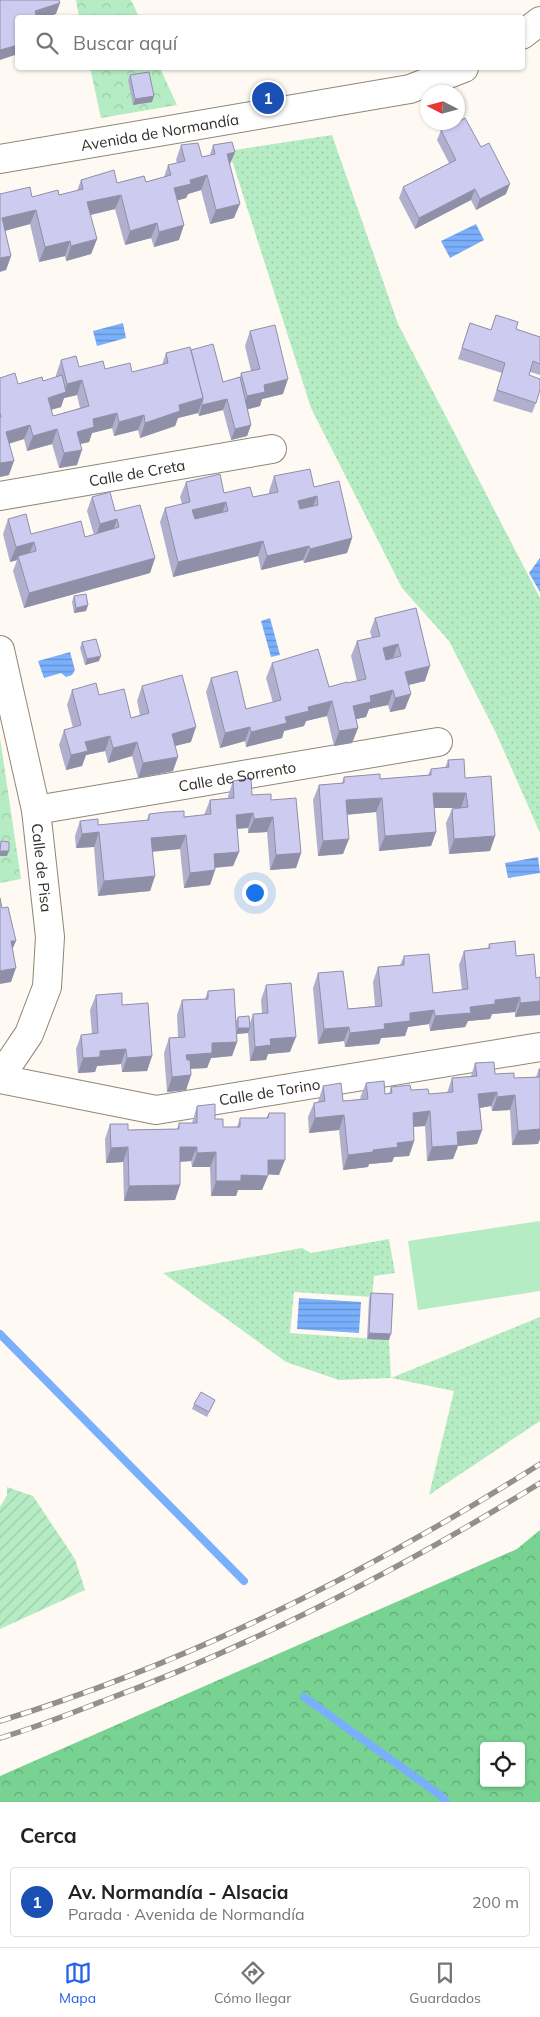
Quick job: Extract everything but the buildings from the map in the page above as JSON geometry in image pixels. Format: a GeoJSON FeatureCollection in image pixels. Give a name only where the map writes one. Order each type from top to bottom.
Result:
{"type":"FeatureCollection","features":[{"type":"Feature","properties":{"kind":"street"},"geometry":{"type":"LineString","coordinates":[[525,33],[540,21]]}},
{"type":"Feature","properties":{"kind":"street","name":"Avenida de Normandía"},"geometry":{"type":"LineString","coordinates":[[0,159],[410,89],[459,70]]}},
{"type":"Feature","properties":{"kind":"street","name":"Calle de Creta"},"geometry":{"type":"LineString","coordinates":[[0,496],[272,449]]}},
{"type":"Feature","properties":{"kind":"street","name":"Calle de Pisa"},"geometry":{"type":"LineString","coordinates":[[0,650],[36,810],[50,937],[47,987],[29,1034],[0,1078]]}},
{"type":"Feature","properties":{"kind":"street","name":"Calle de Sorrento"},"geometry":{"type":"LineString","coordinates":[[36,810],[438,742]]}},
{"type":"Feature","properties":{"kind":"street","name":"Calle de Torino"},"geometry":{"type":"LineString","coordinates":[[0,1078],[156,1110],[540,1047]]}},
{"type":"Feature","properties":{"kind":"green space"},"geometry":{"type":"Polygon","coordinates":[[[76,0],[131,0],[138,15],[79,15],[76,0]]]}},
{"type":"Feature","properties":{"kind":"green space"},"geometry":{"type":"Polygon","coordinates":[[[90,70],[161,70],[177,105],[101,118],[90,70]]]}},
{"type":"Feature","properties":{"kind":"green space"},"geometry":{"type":"Polygon","coordinates":[[[332,135],[398,324],[540,598],[540,833],[496,733],[449,641],[402,588],[311,408],[229,151],[332,135]]]}},
{"type":"Feature","properties":{"kind":"green space"},"geometry":{"type":"Polygon","coordinates":[[[0,738],[21,879],[0,883],[0,738]]]}},
{"type":"Feature","properties":{"kind":"green space"},"geometry":{"type":"Polygon","coordinates":[[[540,1221],[540,1291],[418,1310],[408,1241],[540,1221]]]}},
{"type":"Feature","properties":{"kind":"green space"},"geometry":{"type":"Polygon","coordinates":[[[389,1239],[395,1273],[374,1276],[372,1297],[294,1292],[290,1333],[389,1340],[391,1378],[339,1380],[286,1362],[163,1273],[302,1248],[311,1253],[389,1239]]]}},
{"type":"Feature","properties":{"kind":"green space"},"geometry":{"type":"Polygon","coordinates":[[[540,1317],[540,1421],[429,1495],[454,1391],[391,1378],[540,1317]]]}},
{"type":"Feature","properties":{"kind":"green space"},"geometry":{"type":"Polygon","coordinates":[[[7,1487],[33,1496],[75,1559],[85,1590],[0,1629],[0,1507],[7,1495],[7,1487]]]}},
{"type":"Feature","properties":{"kind":"green space"},"geometry":{"type":"Polygon","coordinates":[[[540,1530],[540,1802],[0,1802],[0,1776],[517,1549],[540,1530]]]}},
{"type":"Feature","properties":{"kind":"water"},"geometry":{"type":"Polygon","coordinates":[[[476,224],[484,240],[450,258],[441,241],[476,224]]]}},
{"type":"Feature","properties":{"kind":"water"},"geometry":{"type":"Polygon","coordinates":[[[123,323],[126,338],[97,346],[93,331],[123,323]]]}},
{"type":"Feature","properties":{"kind":"water"},"geometry":{"type":"Polygon","coordinates":[[[540,558],[540,592],[529,573],[540,558]]]}},
{"type":"Feature","properties":{"kind":"water"},"geometry":{"type":"Polygon","coordinates":[[[270,618],[280,655],[271,657],[261,621],[270,618]]]}},
{"type":"Feature","properties":{"kind":"water"},"geometry":{"type":"Polygon","coordinates":[[[70,652],[75,670],[72,675],[66,677],[61,673],[44,678],[38,661],[70,652]]]}},
{"type":"Feature","properties":{"kind":"water"},"geometry":{"type":"Polygon","coordinates":[[[538,857],[540,873],[508,878],[505,863],[538,857]]]}},
{"type":"Feature","properties":{"kind":"water"},"geometry":{"type":"Polygon","coordinates":[[[299,1298],[361,1302],[359,1333],[297,1329],[299,1298]]]}},
{"type":"Feature","properties":{"kind":"waterway"},"geometry":{"type":"LineString","coordinates":[[0,1334],[244,1581]]}},
{"type":"Feature","properties":{"kind":"waterway"},"geometry":{"type":"LineString","coordinates":[[304,1697],[440,1795],[446,1802]]}},
{"type":"Feature","properties":{"kind":"railway"},"geometry":{"type":"LineString","coordinates":[[0,1721],[142,1671],[211,1642],[279,1610],[411,1541],[540,1464]]}},
{"type":"Feature","properties":{"kind":"railway"},"geometry":{"type":"LineString","coordinates":[[0,1738],[52,1721],[160,1679],[272,1630],[381,1575],[488,1515],[540,1483]]}},
{"type":"Feature","properties":{"kind":"place","name":"Av. Normandía - Alsacia"},"geometry":{"type":"Point","coordinates":[268,98]}}]}
